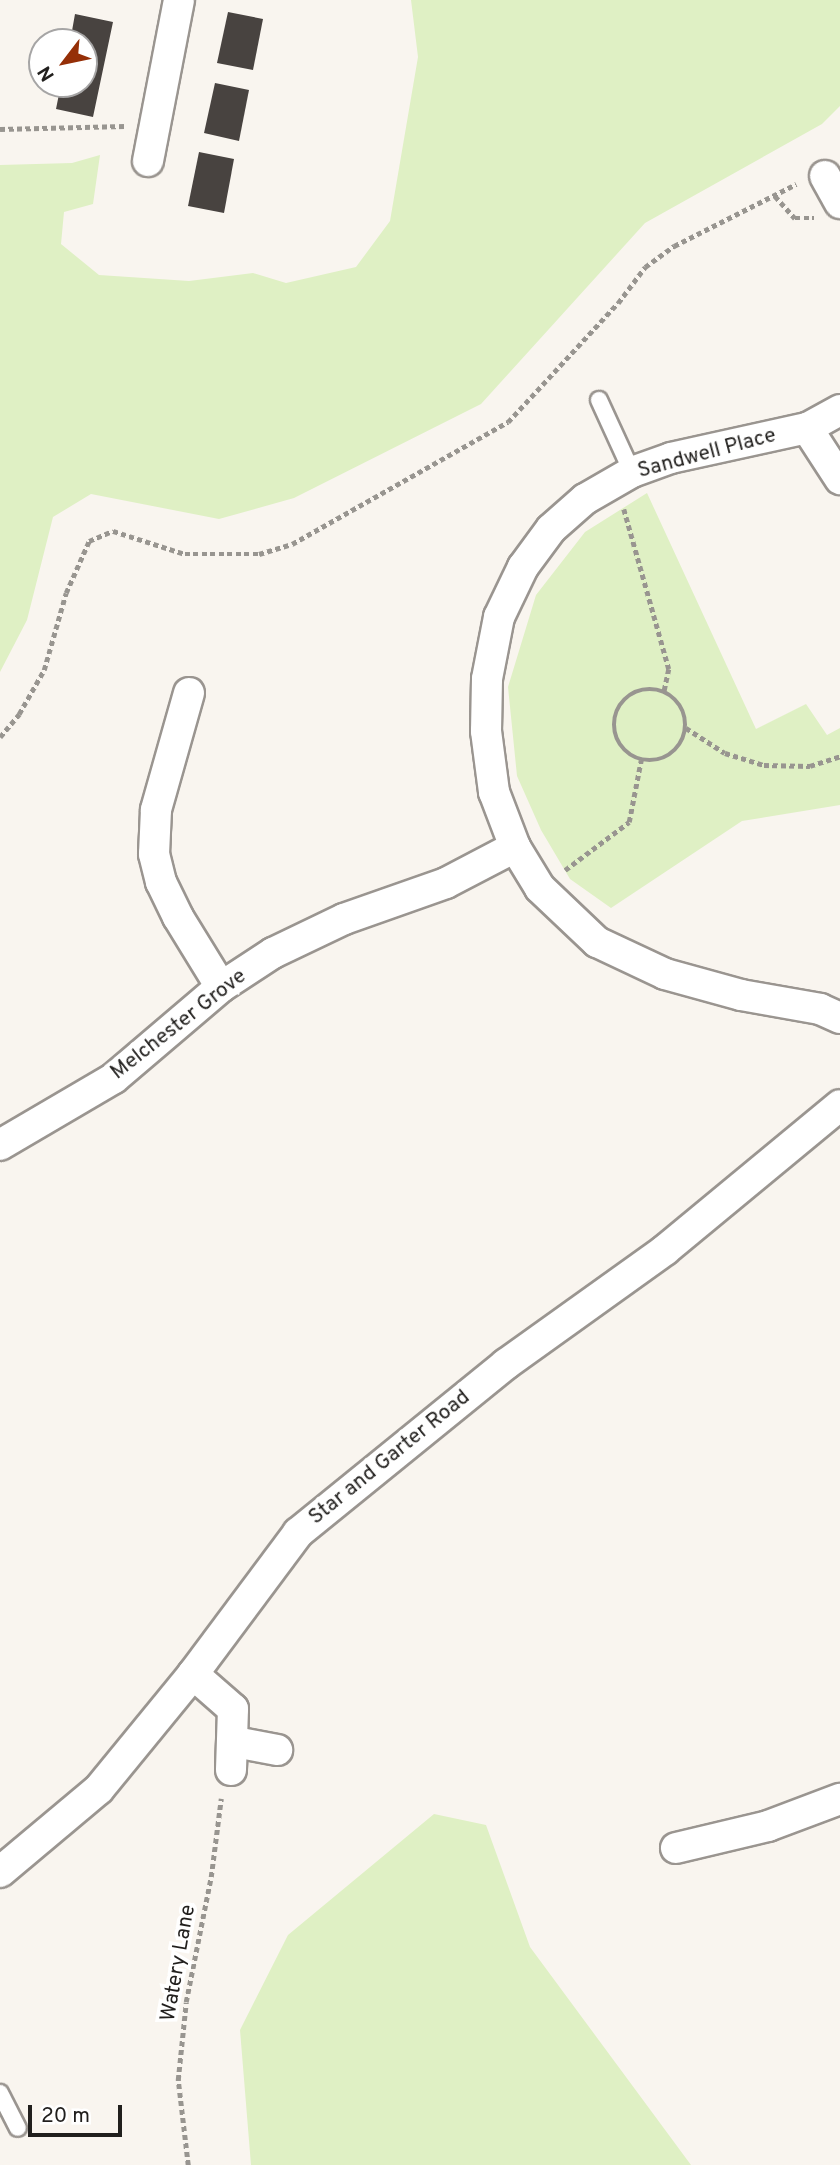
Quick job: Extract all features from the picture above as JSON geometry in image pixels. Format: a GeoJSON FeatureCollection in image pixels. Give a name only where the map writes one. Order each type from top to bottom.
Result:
{"type":"FeatureCollection","features":[{"type":"Feature","properties":{"kind":"street"},"geometry":{"type":"LineString","coordinates":[[148,161],[179,0]]}},
{"type":"Feature","properties":{"kind":"street"},"geometry":{"type":"LineString","coordinates":[[816,177],[834,214]]}},
{"type":"Feature","properties":{"kind":"street","name":"Sandwell Place"},"geometry":{"type":"LineString","coordinates":[[840,410],[807,428],[671,458],[624,477],[585,499],[551,529],[523,567],[499,617],[486,679],[486,731],[494,792],[515,847],[540,888],[597,942],[665,974],[840,1018]]}},
{"type":"Feature","properties":{"kind":"street"},"geometry":{"type":"LineString","coordinates":[[807,428],[840,479]]}},
{"type":"Feature","properties":{"kind":"street"},"geometry":{"type":"LineString","coordinates":[[189,693],[156,810],[154,854],[160,881],[178,917],[221,987]]}},
{"type":"Feature","properties":{"kind":"street","name":"Melchester Grove"},"geometry":{"type":"LineString","coordinates":[[0,1145],[114,1078],[221,987],[273,953],[332,925],[446,883],[515,847]]}},
{"type":"Feature","properties":{"kind":"street","name":"Star and Garter Road"},"geometry":{"type":"LineString","coordinates":[[0,1872],[99,1789],[193,1674],[298,1533],[506,1364],[665,1250],[840,1105]]}},
{"type":"Feature","properties":{"kind":"street"},"geometry":{"type":"LineString","coordinates":[[193,1674],[233,1709],[233,1756],[276,1750]]}},
{"type":"Feature","properties":{"kind":"street"},"geometry":{"type":"LineString","coordinates":[[677,1847],[768,1826],[840,1799]]}},
{"type":"Feature","properties":{"kind":"lane"},"geometry":{"type":"LineString","coordinates":[[599,400],[624,477]]}},
{"type":"Feature","properties":{"kind":"lane"},"geometry":{"type":"LineString","coordinates":[[0,2093],[18,2127]]}},
{"type":"Feature","properties":{"kind":"path"},"geometry":{"type":"LineString","coordinates":[[0,129],[155,125]]}},
{"type":"Feature","properties":{"kind":"path"},"geometry":{"type":"LineString","coordinates":[[0,737],[19,714],[44,670],[66,593],[89,541],[113,531],[185,554],[259,554],[292,544],[508,422],[618,303],[645,267],[674,246],[816,177]]}},
{"type":"Feature","properties":{"kind":"path"},"geometry":{"type":"LineString","coordinates":[[775,196],[795,218],[816,219],[834,214]]}},
{"type":"Feature","properties":{"kind":"path"},"geometry":{"type":"LineString","coordinates":[[624,477],[669,669],[664,692]]}},
{"type":"Feature","properties":{"kind":"path"},"geometry":{"type":"LineString","coordinates":[[638,691],[664,692],[679,704],[686,728],[683,740],[666,758],[641,760],[618,743],[614,718],[627,697],[638,691]]}},
{"type":"Feature","properties":{"kind":"path"},"geometry":{"type":"LineString","coordinates":[[686,728],[725,753],[756,764],[810,766],[840,757]]}},
{"type":"Feature","properties":{"kind":"path"},"geometry":{"type":"LineString","coordinates":[[540,888],[629,822],[641,760]]}},
{"type":"Feature","properties":{"kind":"path","name":"Watery Lane"},"geometry":{"type":"LineString","coordinates":[[188,2165],[178,2080],[186,2002],[211,1877],[222,1784],[233,1756]]}},
{"type":"Feature","properties":{"kind":"green space"},"geometry":{"type":"Polygon","coordinates":[[[411,0],[840,0],[840,106],[822,124],[645,223],[481,404],[294,498],[219,519],[91,494],[53,517],[27,620],[0,672],[0,165],[72,163],[100,155],[93,204],[64,212],[61,244],[99,275],[189,281],[253,273],[286,283],[356,267],[390,221],[418,57],[411,0]]]}},
{"type":"Feature","properties":{"kind":"green space"},"geometry":{"type":"Polygon","coordinates":[[[647,493],[756,729],[806,704],[827,735],[840,728],[840,805],[742,821],[611,908],[570,879],[541,830],[517,776],[508,687],[536,595],[585,532],[647,493]]]}},
{"type":"Feature","properties":{"kind":"green space"},"geometry":{"type":"Polygon","coordinates":[[[434,1814],[486,1825],[530,1947],[691,2165],[251,2165],[240,2030],[288,1935],[434,1814]]]}},
{"type":"Feature","properties":{"kind":"building"},"geometry":{"type":"Polygon","coordinates":[[[228,12],[263,19],[253,70],[217,63],[228,12]]]}},
{"type":"Feature","properties":{"kind":"building"},"geometry":{"type":"Polygon","coordinates":[[[75,14],[113,22],[98,93],[98,28],[72,28],[75,14]]]}},
{"type":"Feature","properties":{"kind":"building"},"geometry":{"type":"Polygon","coordinates":[[[215,83],[249,90],[239,141],[204,133],[215,83]]]}},
{"type":"Feature","properties":{"kind":"building"},"geometry":{"type":"Polygon","coordinates":[[[58,98],[97,98],[93,117],[56,109],[58,98]]]}},
{"type":"Feature","properties":{"kind":"building"},"geometry":{"type":"Polygon","coordinates":[[[199,152],[234,159],[224,213],[188,206],[199,152]]]}}]}
